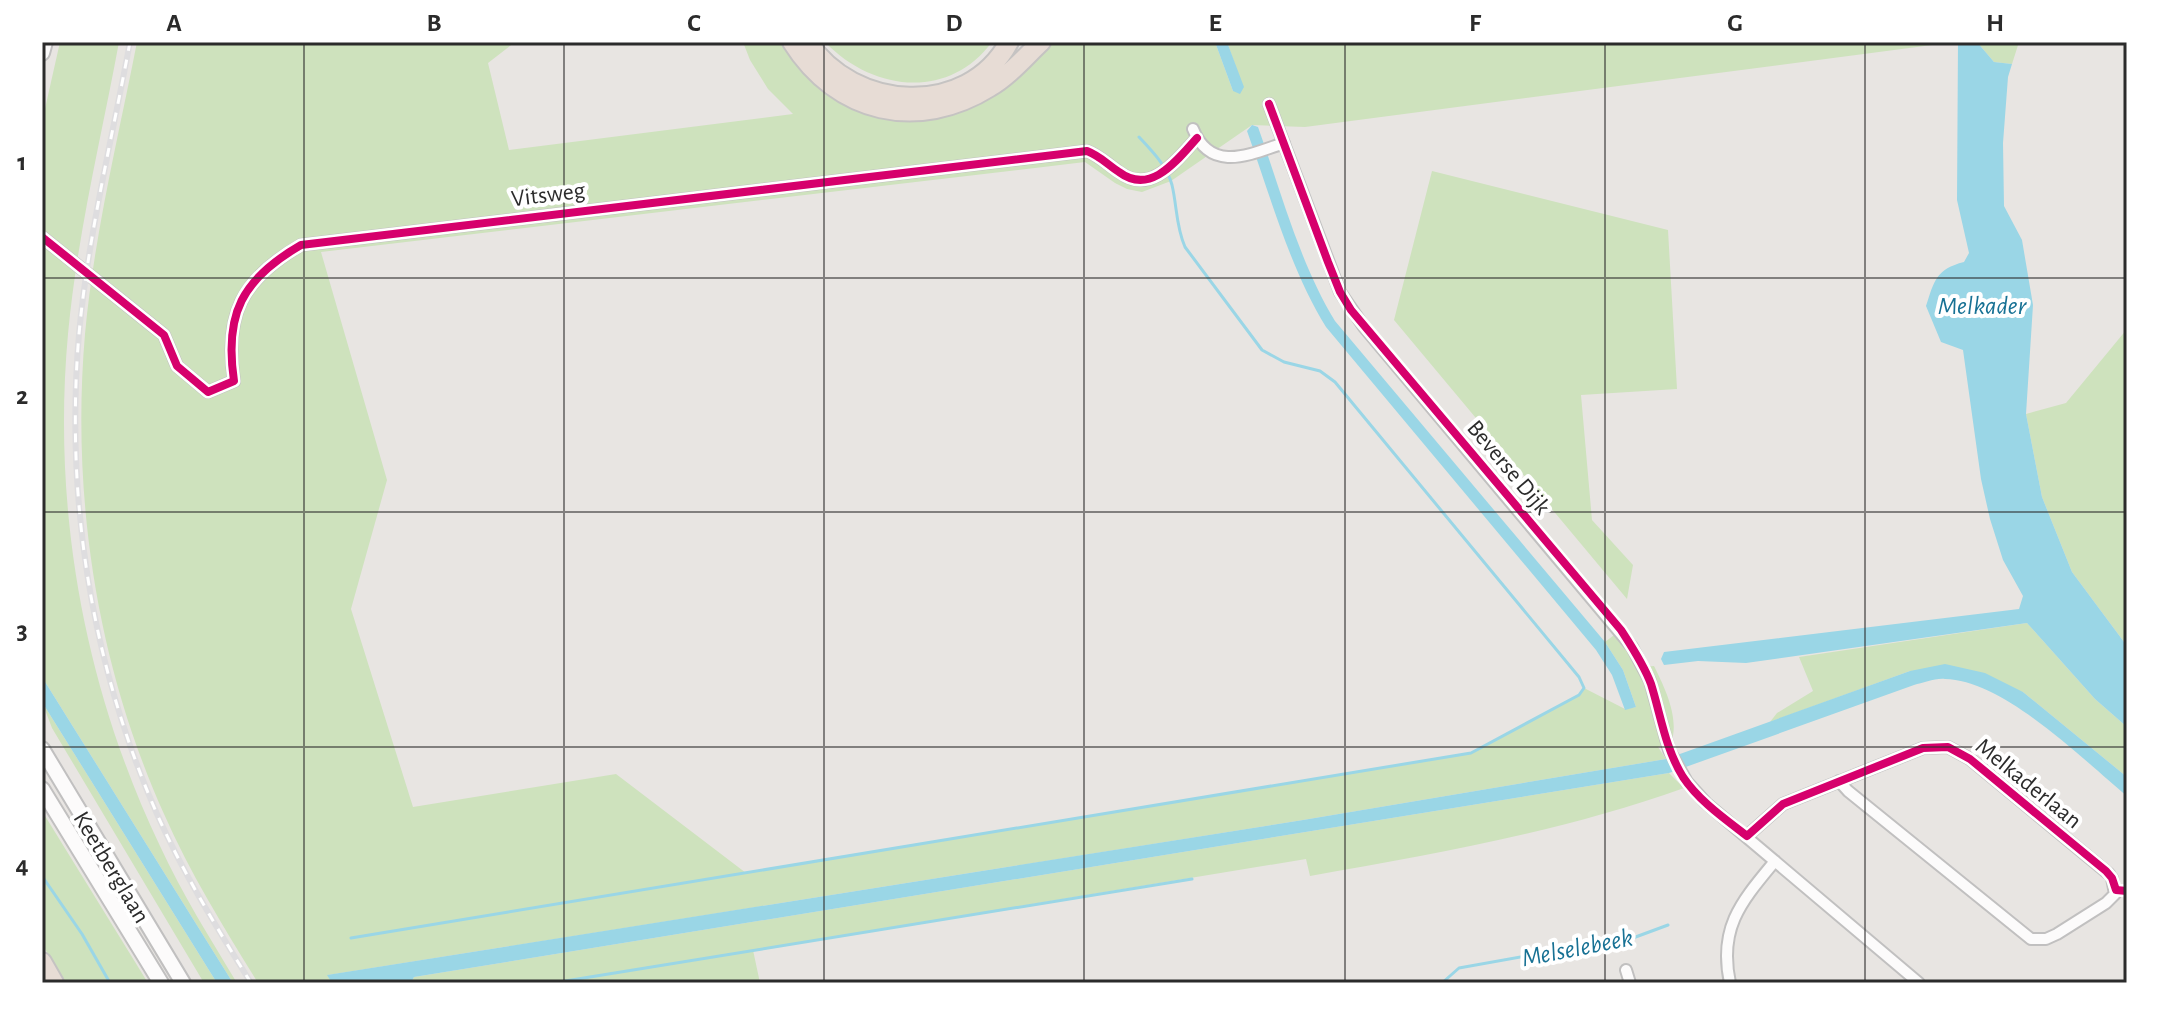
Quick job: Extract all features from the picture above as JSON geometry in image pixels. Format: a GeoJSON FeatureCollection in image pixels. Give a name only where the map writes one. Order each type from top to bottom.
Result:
{"type":"FeatureCollection","features":[{"type":"Feature","properties":{"kind":"highway"},"geometry":{"type":"LineString","coordinates":[[792,42],[804,60],[840,93],[871,107],[900,112],[937,109],[966,100],[993,85],[1041,42]]}},
{"type":"Feature","properties":{"kind":"highway"},"geometry":{"type":"LineString","coordinates":[[808,42],[831,69],[850,82],[873,92],[912,98],[957,88],[980,75],[1002,54],[1009,42]]}},
{"type":"Feature","properties":{"kind":"highway"},"geometry":{"type":"LineString","coordinates":[[42,962],[54,983]]}},
{"type":"Feature","properties":{"kind":"main road"},"geometry":{"type":"LineString","coordinates":[[42,53],[45,42]]}},
{"type":"Feature","properties":{"kind":"main road","name":"Keetberglaan"},"geometry":{"type":"LineString","coordinates":[[42,749],[183,983]]}},
{"type":"Feature","properties":{"kind":"main road","name":"Keetberglaan"},"geometry":{"type":"LineString","coordinates":[[42,789],[161,983]]}},
{"type":"Feature","properties":{"kind":"street","name":"Beverse Dijk"},"geometry":{"type":"LineString","coordinates":[[1269,104],[1328,262],[1351,310],[1621,630],[1650,681],[1669,750],[1682,775],[1700,797],[1919,983]]}},
{"type":"Feature","properties":{"kind":"street","name":"Vitsweg"},"geometry":{"type":"LineString","coordinates":[[42,237],[164,335],[177,366],[208,392],[234,381],[230,350],[233,325],[244,296],[262,272],[301,245],[1087,151],[1098,155],[1130,179],[1142,181],[1161,174],[1173,164],[1195,133],[1216,156],[1231,159],[1284,143]]}},
{"type":"Feature","properties":{"kind":"street","name":"Melkaderlaan"},"geometry":{"type":"LineString","coordinates":[[1747,836],[1783,804],[1839,781],[1923,748],[1948,747],[1970,759],[2110,876],[2116,890],[2106,903],[2046,939],[2031,939],[1839,781]]}},
{"type":"Feature","properties":{"kind":"street"},"geometry":{"type":"LineString","coordinates":[[1730,983],[1726,954],[1734,918],[1740,902],[1775,861]]}},
{"type":"Feature","properties":{"kind":"street"},"geometry":{"type":"LineString","coordinates":[[1626,970],[1630,983]]}},
{"type":"Feature","properties":{"kind":"green space"},"geometry":{"type":"Polygon","coordinates":[[[60,42],[119,42],[83,224],[68,334],[64,400],[65,465],[70,531],[80,596],[93,660],[111,724],[134,786],[178,881],[237,983],[233,983],[42,677],[42,122],[60,42]]]}},
{"type":"Feature","properties":{"kind":"green space"},"geometry":{"type":"Polygon","coordinates":[[[137,42],[515,42],[488,63],[509,150],[793,114],[768,89],[743,42],[783,42],[797,65],[835,100],[847,106],[869,113],[938,115],[1050,42],[1215,42],[1233,91],[1243,87],[1227,42],[1955,42],[1305,127],[1252,125],[1171,181],[1142,192],[1115,183],[1085,162],[321,252],[387,480],[351,609],[413,807],[616,774],[746,873],[1471,753],[1579,695],[1584,688],[1625,709],[1636,707],[1623,670],[1605,642],[1618,632],[1640,667],[1654,666],[1670,704],[1674,724],[1671,743],[1658,747],[1666,759],[328,975],[332,983],[258,983],[185,858],[141,757],[121,699],[106,640],[86,518],[82,457],[85,334],[100,224],[137,42]]]}},
{"type":"Feature","properties":{"kind":"green space"},"geometry":{"type":"Polygon","coordinates":[[[825,42],[992,42],[974,61],[954,74],[932,81],[910,82],[887,79],[865,71],[825,42]]]}},
{"type":"Feature","properties":{"kind":"green space"},"geometry":{"type":"Polygon","coordinates":[[[1977,42],[2019,42],[2012,64],[1994,62],[1977,42]]]}},
{"type":"Feature","properties":{"kind":"green space"},"geometry":{"type":"Polygon","coordinates":[[[1432,171],[1668,230],[1677,389],[1581,395],[1592,520],[1633,565],[1627,599],[1394,320],[1432,171]]]}},
{"type":"Feature","properties":{"kind":"green space"},"geometry":{"type":"Polygon","coordinates":[[[2127,329],[2127,646],[2072,572],[2042,497],[2026,414],[2066,403],[2127,329]]]}},
{"type":"Feature","properties":{"kind":"green space"},"geometry":{"type":"Polygon","coordinates":[[[2027,623],[2095,699],[2127,727],[2127,777],[2023,692],[1910,671],[1770,722],[1777,713],[1813,691],[1799,657],[2027,623]]]}},
{"type":"Feature","properties":{"kind":"green space"},"geometry":{"type":"Polygon","coordinates":[[[42,702],[217,983],[204,983],[52,728],[42,702]]]}},
{"type":"Feature","properties":{"kind":"green space"},"geometry":{"type":"Polygon","coordinates":[[[1669,773],[1684,788],[1592,817],[1452,850],[1310,876],[1306,859],[753,950],[760,983],[411,983],[414,977],[1669,773]]]}},
{"type":"Feature","properties":{"kind":"green space"},"geometry":{"type":"Polygon","coordinates":[[[42,811],[148,983],[65,983],[42,944],[42,811]]]}},
{"type":"Feature","properties":{"kind":"water"},"geometry":{"type":"Polygon","coordinates":[[[1215,42],[1227,42],[1244,87],[1240,94],[1233,91],[1215,42]]]}},
{"type":"Feature","properties":{"kind":"water","name":"Melkader"},"geometry":{"type":"Polygon","coordinates":[[[1958,42],[1977,42],[1994,62],[2012,64],[2008,77],[2003,143],[2004,206],[2022,240],[2033,305],[2026,414],[2042,497],[2072,572],[2127,646],[2127,727],[2095,699],[2027,623],[1746,663],[1698,661],[1664,665],[1661,659],[1664,652],[2019,609],[2023,596],[2003,560],[1981,479],[1963,350],[1941,342],[1926,306],[1942,272],[1964,262],[1969,253],[1957,200],[1958,42]]]}},
{"type":"Feature","properties":{"kind":"water"},"geometry":{"type":"Polygon","coordinates":[[[1252,125],[1258,127],[1301,251],[1335,321],[1605,642],[1623,670],[1636,707],[1625,710],[1612,675],[1596,650],[1326,327],[1302,281],[1282,231],[1247,131],[1252,125]]]}},
{"type":"Feature","properties":{"kind":"water"},"geometry":{"type":"Polygon","coordinates":[[[1945,664],[1985,673],[2023,692],[2127,777],[2127,796],[2017,707],[1992,692],[1968,683],[1937,679],[1669,773],[414,977],[411,983],[332,983],[327,975],[1303,820],[1666,759],[1910,671],[1945,664]]]}},
{"type":"Feature","properties":{"kind":"water"},"geometry":{"type":"Polygon","coordinates":[[[42,677],[233,983],[217,983],[42,702],[42,677]]]}},
{"type":"Feature","properties":{"kind":"waterway"},"geometry":{"type":"LineString","coordinates":[[351,938],[1471,753],[1579,695],[1584,688],[1579,677],[1335,382],[1320,371],[1284,362],[1262,350],[1185,247],[1170,178],[1139,137]]}},
{"type":"Feature","properties":{"kind":"waterway"},"geometry":{"type":"LineString","coordinates":[[42,876],[82,934],[110,983]]}},
{"type":"Feature","properties":{"kind":"waterway"},"geometry":{"type":"LineString","coordinates":[[553,983],[1192,879]]}},
{"type":"Feature","properties":{"kind":"waterway","name":"Melselebeek"},"geometry":{"type":"LineString","coordinates":[[1442,983],[1459,968],[1576,947],[1614,945],[1668,925]]}},
{"type":"Feature","properties":{"kind":"railway"},"geometry":{"type":"LineString","coordinates":[[130,42],[94,224],[79,334],[76,457],[80,518],[100,639],[134,757],[178,858],[251,983]]}},
{"type":"Feature","properties":{"kind":"cycle path"},"geometry":{"type":"LineString","coordinates":[[1269,104],[1328,262],[1351,310],[1621,630],[1651,684],[1677,766],[1689,786],[1704,802],[1747,836],[1783,804],[1923,748],[1948,747],[1970,759],[2106,871],[2116,890],[2127,891]]}},
{"type":"Feature","properties":{"kind":"cycle path"},"geometry":{"type":"LineString","coordinates":[[42,237],[164,335],[177,366],[208,392],[234,381],[232,336],[235,317],[251,285],[264,271],[301,245],[1087,151],[1119,172],[1142,180],[1152,178],[1172,165],[1197,138]]}}]}
